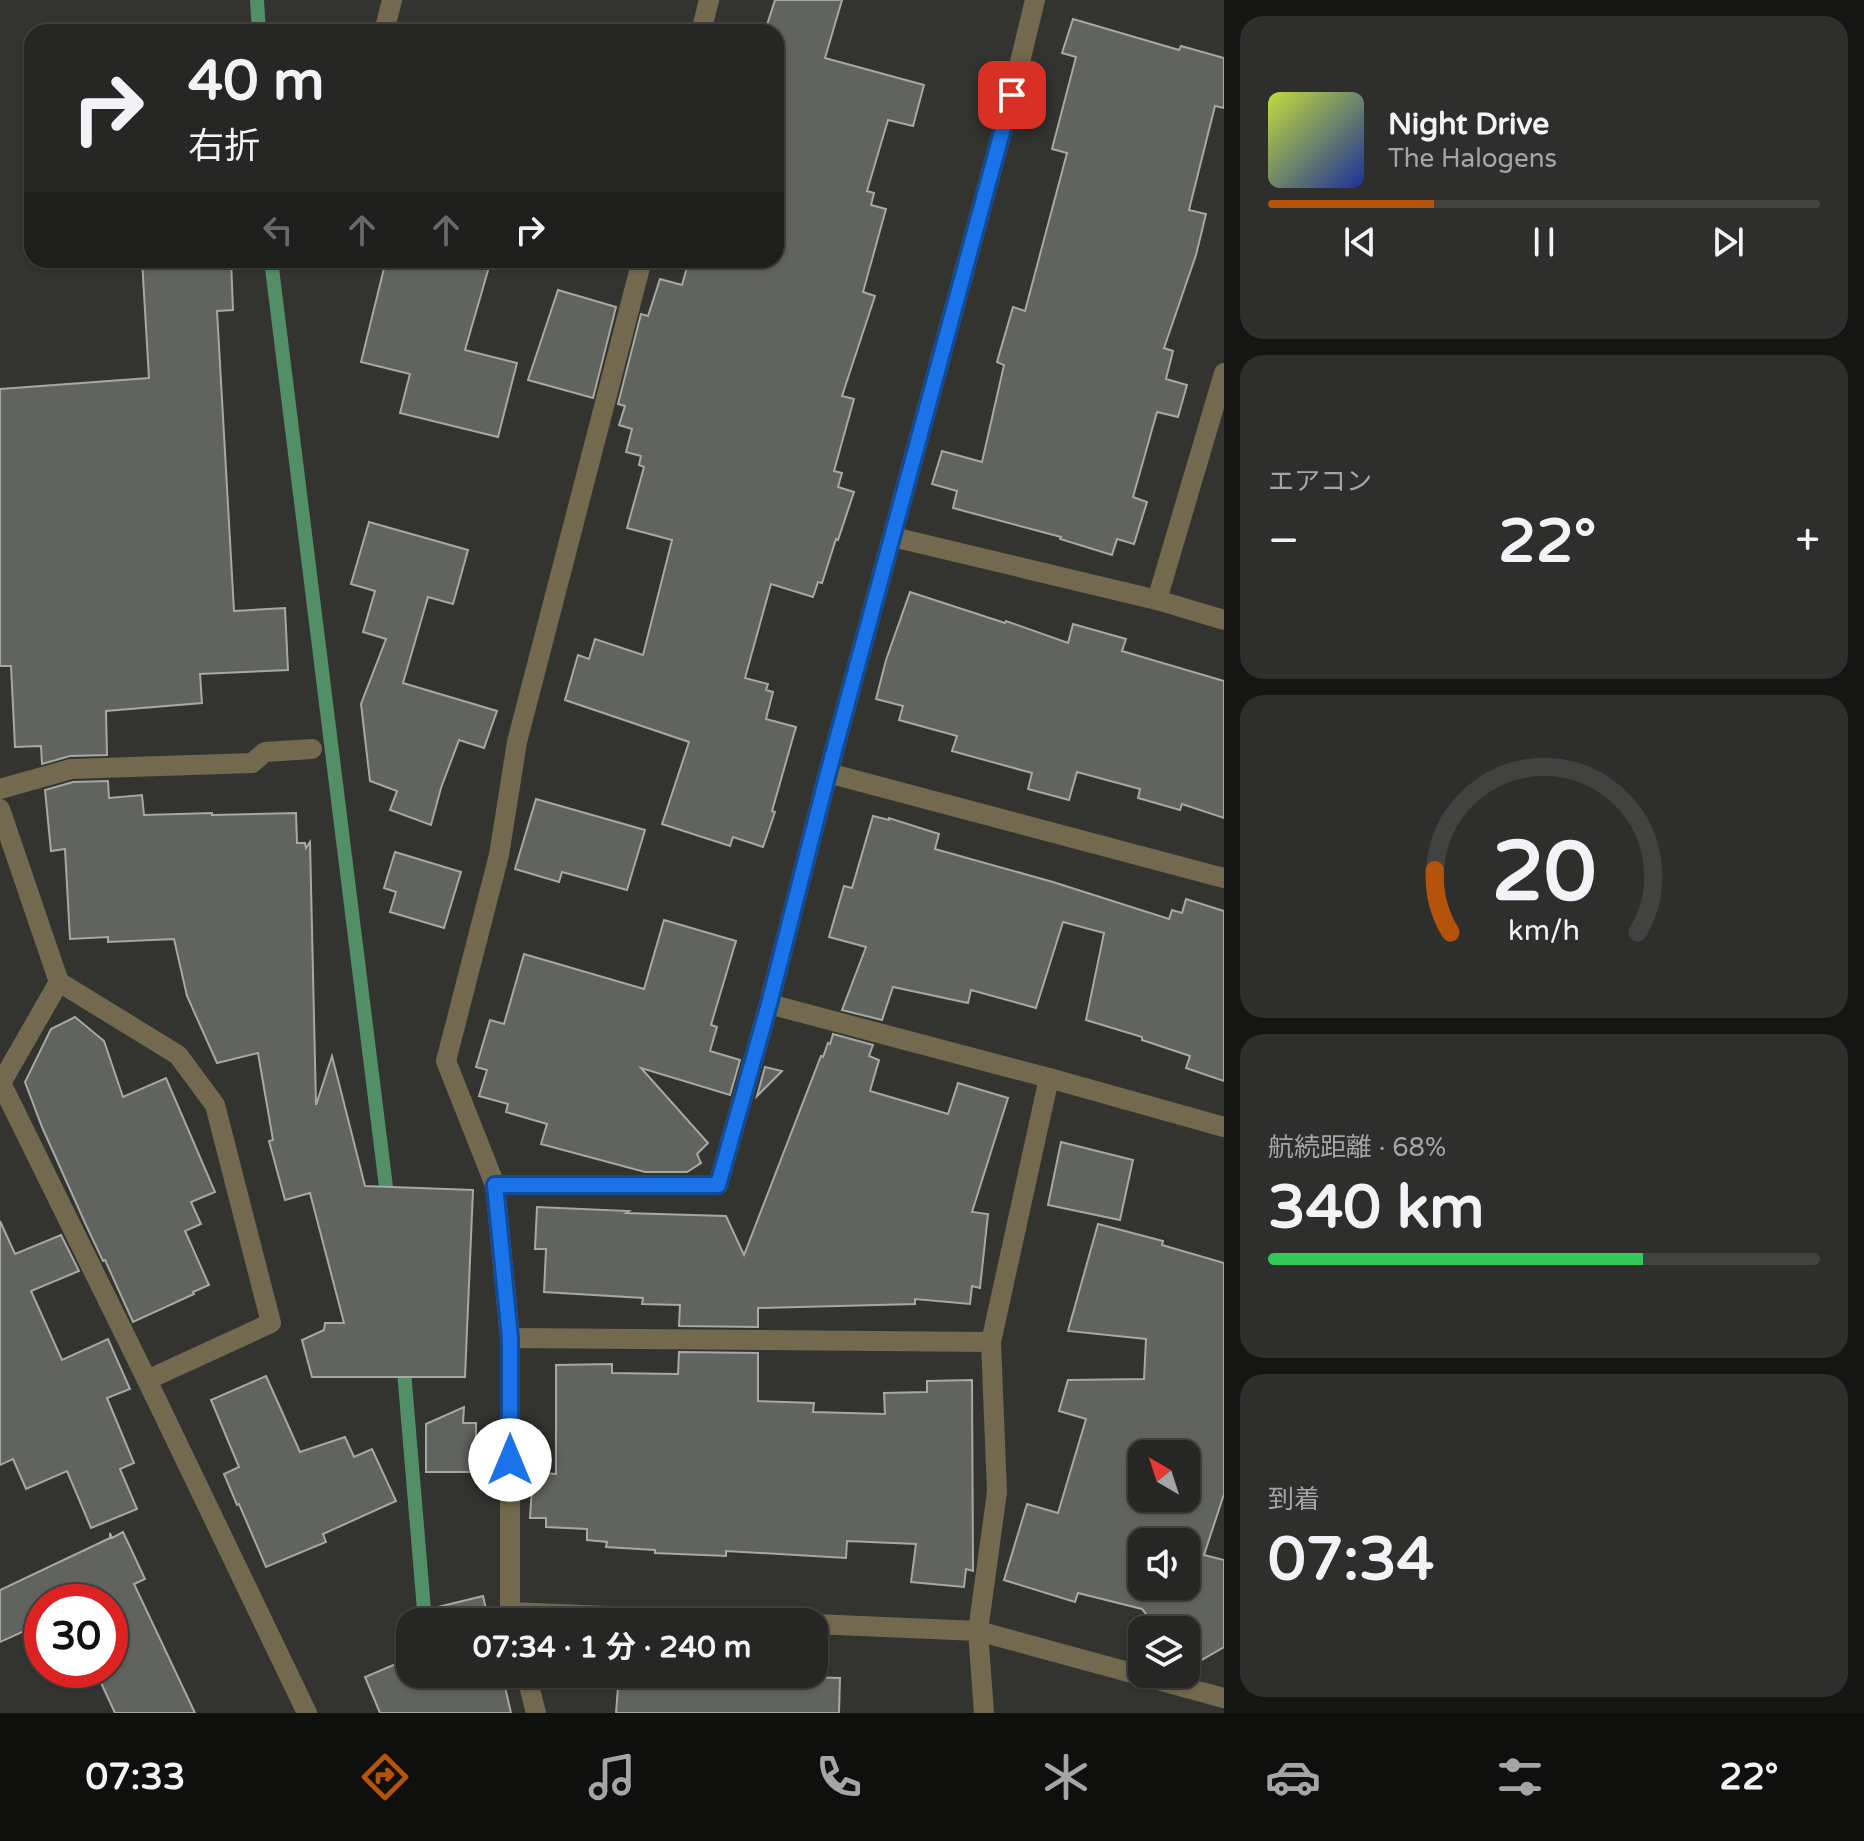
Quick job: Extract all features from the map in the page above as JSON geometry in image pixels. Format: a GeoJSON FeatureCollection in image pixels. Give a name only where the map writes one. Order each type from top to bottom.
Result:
{"type":"FeatureCollection","features":[{"type":"Feature","properties":{"kind":"street"},"geometry":{"type":"LineString","coordinates":[[386,24],[392,0]]}},
{"type":"Feature","properties":{"kind":"street"},"geometry":{"type":"LineString","coordinates":[[703,24],[709,0]]}},
{"type":"Feature","properties":{"kind":"street"},"geometry":{"type":"LineString","coordinates":[[495,1185],[718,1185],[769,1004],[1035,0]]}},
{"type":"Feature","properties":{"kind":"street"},"geometry":{"type":"LineString","coordinates":[[511,1608],[510,1338],[495,1185],[446,1061],[499,855],[517,742],[640,268]]}},
{"type":"Feature","properties":{"kind":"street"},"geometry":{"type":"LineString","coordinates":[[1157,600],[1224,373]]}},
{"type":"Feature","properties":{"kind":"street"},"geometry":{"type":"LineString","coordinates":[[893,537],[1157,600],[1224,620]]}},
{"type":"Feature","properties":{"kind":"street"},"geometry":{"type":"LineString","coordinates":[[0,789],[71,769],[252,763],[265,752],[312,749]]}},
{"type":"Feature","properties":{"kind":"street"},"geometry":{"type":"LineString","coordinates":[[828,773],[1224,878]]}},
{"type":"Feature","properties":{"kind":"street"},"geometry":{"type":"LineString","coordinates":[[0,809],[59,982],[178,1055],[215,1105],[271,1323],[147,1380]]}},
{"type":"Feature","properties":{"kind":"street"},"geometry":{"type":"LineString","coordinates":[[59,982],[1,1083],[307,1713]]}},
{"type":"Feature","properties":{"kind":"street"},"geometry":{"type":"LineString","coordinates":[[769,1004],[1224,1127]]}},
{"type":"Feature","properties":{"kind":"street"},"geometry":{"type":"LineString","coordinates":[[984,1713],[978,1631],[997,1492],[991,1342],[1049,1078]]}},
{"type":"Feature","properties":{"kind":"street"},"geometry":{"type":"LineString","coordinates":[[510,1338],[991,1342]]}},
{"type":"Feature","properties":{"kind":"street"},"geometry":{"type":"LineString","coordinates":[[828,1625],[978,1631],[1224,1698]]}},
{"type":"Feature","properties":{"kind":"street"},"geometry":{"type":"LineString","coordinates":[[530,1688],[536,1713]]}},
{"type":"Feature","properties":{"kind":"building"},"geometry":{"type":"Polygon","coordinates":[[[775,0],[842,0],[825,58],[924,85],[913,126],[888,120],[867,191],[874,193],[871,205],[886,209],[863,292],[875,296],[842,396],[854,399],[834,471],[842,473],[838,487],[854,492],[822,583],[818,582],[813,597],[771,584],[745,678],[768,684],[766,690],[773,692],[766,719],[796,727],[763,847],[733,837],[730,846],[662,824],[689,742],[565,700],[578,655],[589,659],[595,639],[643,655],[672,540],[627,528],[644,467],[639,465],[641,456],[626,452],[632,429],[619,425],[625,406],[618,404],[641,314],[648,316],[660,279],[682,285],[687,268],[784,268],[784,24],[767,24],[775,0]]]}},
{"type":"Feature","properties":{"kind":"building"},"geometry":{"type":"Polygon","coordinates":[[[1073,19],[1179,50],[1181,46],[1224,58],[1224,108],[1215,106],[1189,210],[1206,214],[1196,255],[1164,348],[1173,351],[1166,379],[1187,385],[1178,417],[1157,412],[1133,497],[1147,502],[1134,544],[1117,539],[1112,555],[1061,537],[953,508],[957,491],[932,484],[942,451],[982,462],[1004,365],[997,362],[1013,307],[1025,311],[1067,153],[1052,149],[1076,57],[1062,53],[1073,19]]]}},
{"type":"Feature","properties":{"kind":"building"},"geometry":{"type":"Polygon","coordinates":[[[142,268],[231,268],[233,310],[217,311],[234,611],[285,608],[288,670],[200,674],[202,703],[106,711],[107,755],[70,756],[42,764],[41,746],[15,747],[11,666],[0,666],[0,389],[149,378],[142,268]]]}},
{"type":"Feature","properties":{"kind":"building"},"geometry":{"type":"Polygon","coordinates":[[[384,268],[489,268],[465,350],[517,363],[498,437],[400,413],[410,374],[361,362],[384,268]]]}},
{"type":"Feature","properties":{"kind":"building"},"geometry":{"type":"Polygon","coordinates":[[[558,290],[616,307],[593,398],[528,380],[558,290]]]}},
{"type":"Feature","properties":{"kind":"building"},"geometry":{"type":"Polygon","coordinates":[[[369,522],[468,550],[453,604],[428,597],[403,683],[497,711],[484,748],[459,740],[431,825],[390,810],[397,791],[370,781],[361,704],[386,639],[363,632],[375,591],[351,584],[369,522]]]}},
{"type":"Feature","properties":{"kind":"building"},"geometry":{"type":"Polygon","coordinates":[[[910,592],[1068,643],[1073,624],[1126,639],[1122,651],[1224,681],[1224,818],[1182,804],[1180,810],[1138,798],[1140,789],[1077,772],[1069,800],[1028,789],[1032,773],[952,751],[957,736],[899,720],[903,706],[876,699],[910,592]]]}},
{"type":"Feature","properties":{"kind":"building"},"geometry":{"type":"Polygon","coordinates":[[[108,781],[109,798],[142,795],[144,815],[296,813],[297,843],[305,843],[306,848],[310,842],[316,1105],[332,1056],[365,1186],[473,1190],[465,1377],[312,1377],[302,1340],[324,1330],[325,1323],[344,1323],[310,1193],[285,1200],[269,1141],[273,1140],[258,1053],[217,1063],[187,996],[174,939],[108,942],[108,937],[70,939],[65,849],[51,851],[45,790],[73,782],[108,781]]]}},
{"type":"Feature","properties":{"kind":"building"},"geometry":{"type":"Polygon","coordinates":[[[536,799],[645,830],[627,890],[562,872],[559,882],[515,869],[536,799]]]}},
{"type":"Feature","properties":{"kind":"building"},"geometry":{"type":"Polygon","coordinates":[[[873,816],[939,834],[935,849],[1169,919],[1172,910],[1182,913],[1186,899],[1224,911],[1224,1081],[1186,1068],[1190,1056],[1086,1020],[1104,933],[1063,922],[1036,1008],[971,990],[968,1003],[893,987],[882,1020],[842,1010],[866,947],[829,937],[844,886],[852,888],[873,816]]]}},
{"type":"Feature","properties":{"kind":"building"},"geometry":{"type":"Polygon","coordinates":[[[395,852],[461,872],[444,928],[390,912],[396,892],[384,888],[395,852]]]}},
{"type":"Feature","properties":{"kind":"building"},"geometry":{"type":"Polygon","coordinates":[[[664,920],[736,941],[711,1025],[717,1027],[710,1051],[740,1060],[730,1095],[641,1068],[708,1143],[697,1154],[701,1163],[687,1172],[645,1172],[541,1144],[547,1124],[506,1112],[508,1104],[479,1096],[487,1070],[476,1067],[490,1020],[504,1024],[524,954],[644,989],[664,920]]]}},
{"type":"Feature","properties":{"kind":"building"},"geometry":{"type":"Polygon","coordinates":[[[75,1017],[104,1041],[123,1097],[166,1078],[215,1192],[191,1202],[201,1224],[185,1231],[209,1285],[133,1322],[86,1225],[25,1082],[51,1029],[75,1017]]]}},
{"type":"Feature","properties":{"kind":"building"},"geometry":{"type":"Polygon","coordinates":[[[833,1034],[873,1045],[869,1056],[879,1060],[870,1091],[948,1114],[958,1083],[1008,1098],[972,1212],[988,1214],[980,1288],[972,1286],[970,1304],[915,1299],[915,1304],[758,1308],[758,1327],[679,1326],[680,1305],[642,1304],[643,1298],[544,1292],[546,1249],[535,1249],[537,1207],[726,1216],[744,1255],[821,1056],[833,1034]]]}},
{"type":"Feature","properties":{"kind":"building"},"geometry":{"type":"Polygon","coordinates":[[[765,1067],[782,1071],[757,1096],[765,1067]]]}},
{"type":"Feature","properties":{"kind":"building"},"geometry":{"type":"Polygon","coordinates":[[[1061,1142],[1133,1160],[1120,1220],[1048,1205],[1061,1142]]]}},
{"type":"Feature","properties":{"kind":"building"},"geometry":{"type":"Polygon","coordinates":[[[0,1221],[15,1254],[61,1235],[79,1271],[31,1291],[62,1360],[108,1339],[130,1389],[107,1398],[134,1463],[120,1469],[137,1509],[91,1528],[67,1471],[26,1489],[13,1459],[0,1465],[0,1221]]]}},
{"type":"Feature","properties":{"kind":"building"},"geometry":{"type":"Polygon","coordinates":[[[1098,1224],[1163,1241],[1162,1245],[1224,1263],[1224,1494],[1204,1555],[1224,1560],[1224,1647],[1200,1661],[1200,1616],[1147,1616],[1142,1609],[1078,1593],[1075,1602],[1004,1580],[1027,1504],[1058,1513],[1086,1419],[1059,1411],[1068,1380],[1144,1379],[1146,1339],[1068,1331],[1098,1224]]]}},
{"type":"Feature","properties":{"kind":"building"},"geometry":{"type":"Polygon","coordinates":[[[679,1352],[758,1353],[758,1401],[814,1403],[813,1412],[885,1414],[884,1393],[927,1392],[927,1381],[972,1380],[973,1571],[966,1569],[964,1587],[911,1582],[916,1544],[847,1541],[846,1558],[726,1551],[726,1556],[655,1553],[655,1550],[606,1547],[607,1542],[587,1540],[587,1529],[546,1527],[546,1518],[530,1518],[533,1472],[556,1474],[556,1365],[612,1364],[612,1373],[678,1374],[679,1352]]]}},
{"type":"Feature","properties":{"kind":"building"},"geometry":{"type":"Polygon","coordinates":[[[266,1376],[300,1452],[345,1437],[354,1457],[372,1449],[396,1501],[323,1534],[326,1542],[266,1567],[224,1474],[239,1467],[211,1400],[266,1376]]]}},
{"type":"Feature","properties":{"kind":"building"},"geometry":{"type":"Polygon","coordinates":[[[464,1407],[463,1423],[476,1423],[476,1472],[426,1472],[426,1424],[464,1407]]]}},
{"type":"Feature","properties":{"kind":"building"},"geometry":{"type":"Polygon","coordinates":[[[123,1532],[145,1579],[134,1584],[195,1713],[115,1713],[103,1688],[128,1688],[128,1584],[24,1584],[24,1631],[0,1642],[0,1590],[110,1538],[110,1533],[112,1538],[123,1532]]]}},
{"type":"Feature","properties":{"kind":"building"},"geometry":{"type":"Polygon","coordinates":[[[483,1596],[486,1608],[438,1608],[483,1596]]]}},
{"type":"Feature","properties":{"kind":"building"},"geometry":{"type":"Polygon","coordinates":[[[396,1664],[396,1688],[505,1688],[511,1713],[380,1713],[365,1677],[396,1664]]]}},
{"type":"Feature","properties":{"kind":"building"},"geometry":{"type":"Polygon","coordinates":[[[828,1678],[840,1678],[839,1713],[616,1713],[618,1688],[828,1688],[828,1678]]]}},
{"type":"Feature","properties":{"kind":"waterway"},"geometry":{"type":"LineString","coordinates":[[257,0],[258,24]]}},
{"type":"Feature","properties":{"kind":"waterway"},"geometry":{"type":"LineString","coordinates":[[272,268],[388,1203]]}},
{"type":"Feature","properties":{"kind":"waterway"},"geometry":{"type":"LineString","coordinates":[[403,1359],[424,1608]]}},
{"type":"Feature","properties":{"kind":"route"},"geometry":{"type":"LineString","coordinates":[[510,1460],[510,1338],[495,1185],[718,1185],[1012,95]]}}]}
